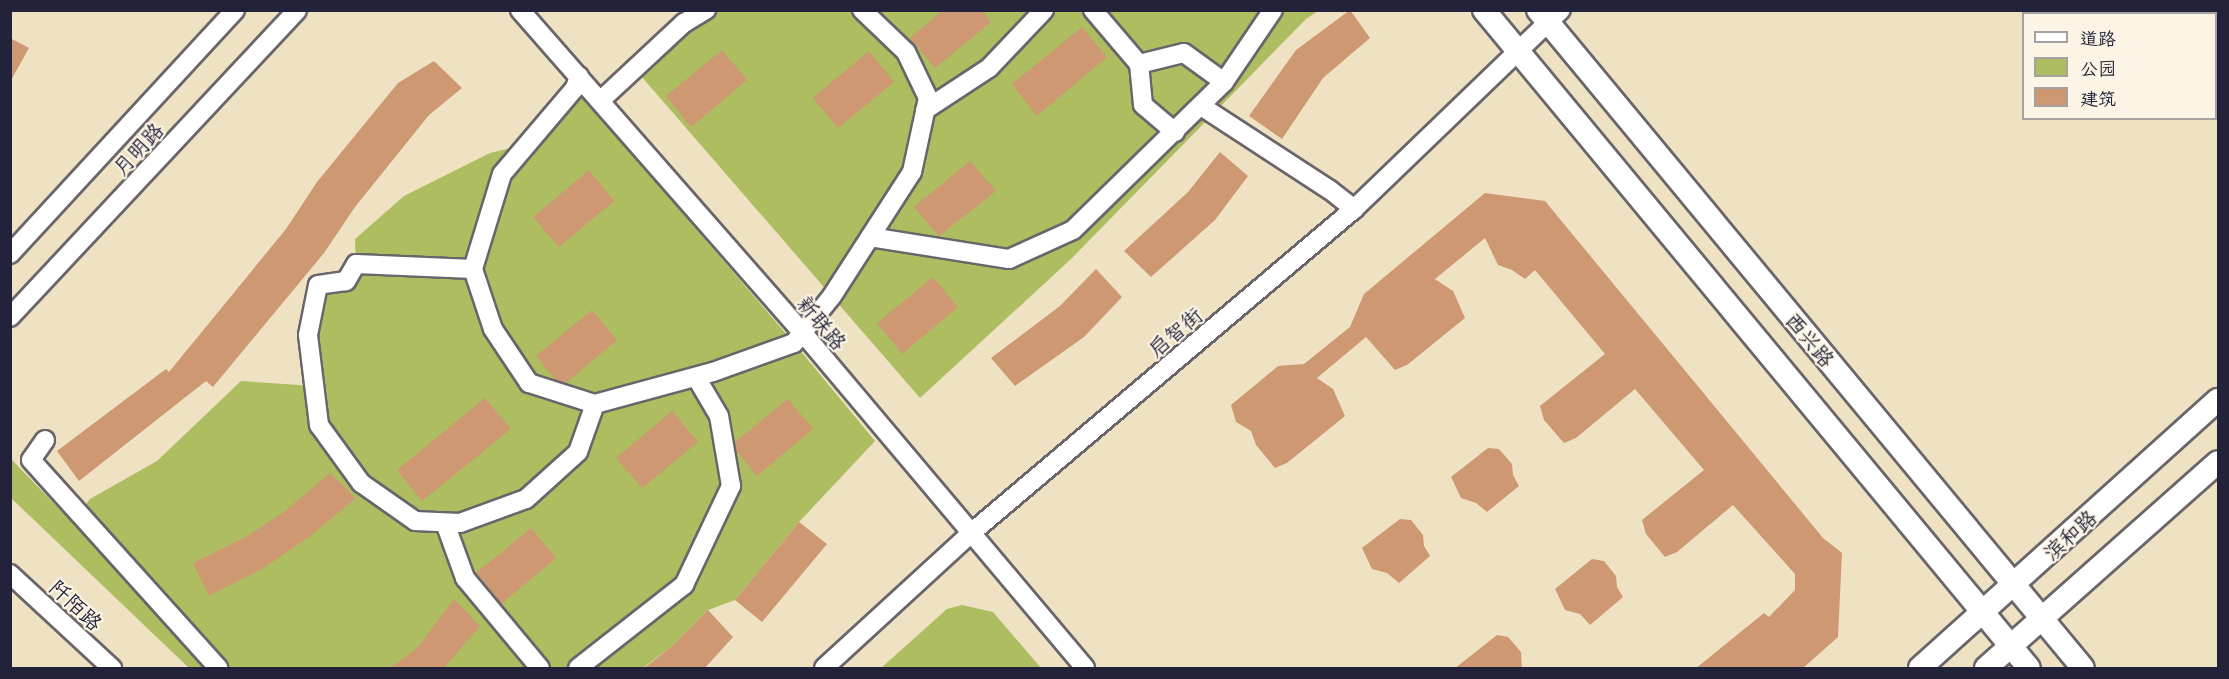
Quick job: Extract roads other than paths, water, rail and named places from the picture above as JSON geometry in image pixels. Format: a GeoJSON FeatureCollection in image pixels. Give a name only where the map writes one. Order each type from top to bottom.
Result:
{"type":"FeatureCollection","features":[{"type":"Feature","properties":{"kind":"main road","name":"西兴路"},"geometry":{"type":"LineString","coordinates":[[1484,10],[2029,669]]}},
{"type":"Feature","properties":{"kind":"main road","name":"西兴路"},"geometry":{"type":"LineString","coordinates":[[1549,14],[2083,669]]}},
{"type":"Feature","properties":{"kind":"main road","name":"滨和路"},"geometry":{"type":"LineString","coordinates":[[1920,669],[2218,400]]}},
{"type":"Feature","properties":{"kind":"main road"},"geometry":{"type":"LineString","coordinates":[[1986,669],[2218,462]]}},
{"type":"Feature","properties":{"kind":"street","name":"月明路"},"geometry":{"type":"LineString","coordinates":[[10,254],[235,10]]}},
{"type":"Feature","properties":{"kind":"street","name":"月明路"},"geometry":{"type":"LineString","coordinates":[[10,317],[297,10]]}},
{"type":"Feature","properties":{"kind":"street","name":"新联路"},"geometry":{"type":"LineString","coordinates":[[520,10],[803,333],[1085,669]]}},
{"type":"Feature","properties":{"kind":"street"},"geometry":{"type":"LineString","coordinates":[[600,102],[684,23],[706,10]]}},
{"type":"Feature","properties":{"kind":"street"},"geometry":{"type":"LineString","coordinates":[[579,76],[575,88],[502,174],[473,269],[493,329],[529,383],[595,404],[696,377],[794,343],[832,296],[912,172],[928,98],[906,52],[862,10]]}},
{"type":"Feature","properties":{"kind":"street"},"geometry":{"type":"LineString","coordinates":[[925,110],[989,68],[1044,10]]}},
{"type":"Feature","properties":{"kind":"street"},"geometry":{"type":"LineString","coordinates":[[1093,10],[1138,64],[1143,105],[1175,132]]}},
{"type":"Feature","properties":{"kind":"street"},"geometry":{"type":"LineString","coordinates":[[870,237],[1009,259],[1072,230],[1224,82],[1273,10]]}},
{"type":"Feature","properties":{"kind":"street","name":"启智街"},"geometry":{"type":"LineString","coordinates":[[824,669],[970,534],[1354,208],[1519,54],[1549,14]]}},
{"type":"Feature","properties":{"kind":"street"},"geometry":{"type":"LineString","coordinates":[[1138,64],[1184,52],[1224,82]]}},
{"type":"Feature","properties":{"kind":"street"},"geometry":{"type":"LineString","coordinates":[[1201,106],[1354,208]]}},
{"type":"Feature","properties":{"kind":"street"},"geometry":{"type":"LineString","coordinates":[[473,269],[356,264],[346,280],[318,285],[308,334],[319,425],[361,483],[415,521],[460,523],[526,499],[578,452],[595,404]]}},
{"type":"Feature","properties":{"kind":"street"},"geometry":{"type":"LineString","coordinates":[[578,669],[684,585],[731,486],[719,416],[696,377]]}},
{"type":"Feature","properties":{"kind":"street"},"geometry":{"type":"LineString","coordinates":[[45,440],[31,460],[218,669]]}},
{"type":"Feature","properties":{"kind":"street"},"geometry":{"type":"LineString","coordinates":[[445,522],[465,578],[540,669]]}},
{"type":"Feature","properties":{"kind":"street","name":"阡陌路"},"geometry":{"type":"LineString","coordinates":[[10,574],[112,669]]}}]}
